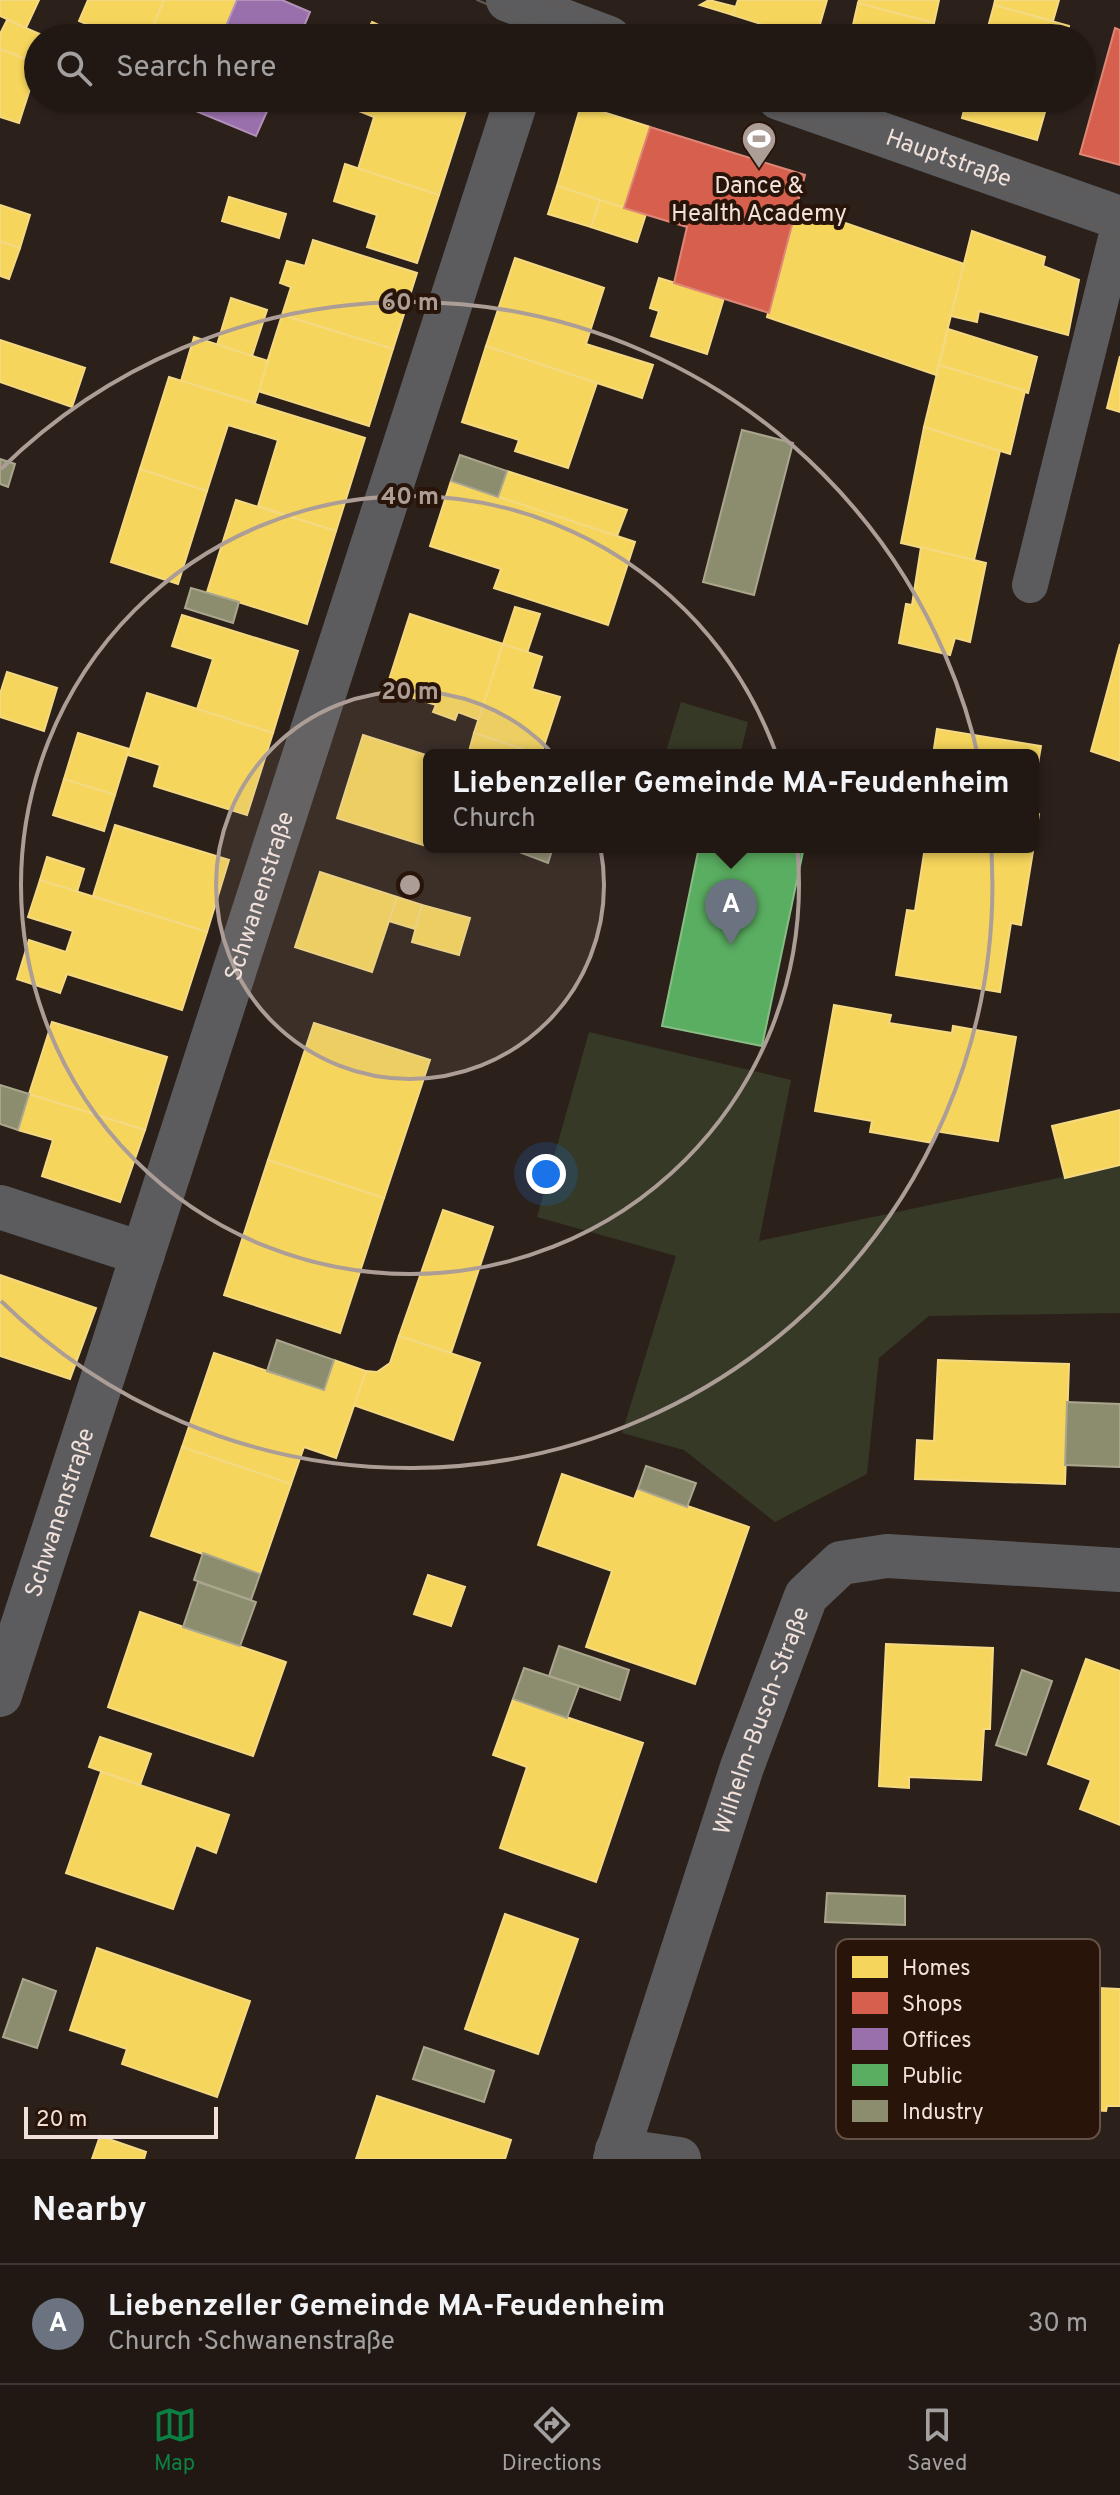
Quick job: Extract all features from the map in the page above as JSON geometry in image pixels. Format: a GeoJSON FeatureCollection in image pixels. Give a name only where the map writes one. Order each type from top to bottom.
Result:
{"type":"FeatureCollection","features":[{"type":"Feature","properties":{"kind":"street"},"geometry":{"type":"LineString","coordinates":[[534,13],[567,24]]}},
{"type":"Feature","properties":{"kind":"street","name":"Schwanenstraße"},"geometry":{"type":"LineString","coordinates":[[0,1695],[512,112]]}},
{"type":"Feature","properties":{"kind":"street","name":"Hauptstraße"},"geometry":{"type":"LineString","coordinates":[[818,112],[1120,220]]}},
{"type":"Feature","properties":{"kind":"street"},"geometry":{"type":"LineString","coordinates":[[0,1207],[143,1254]]}},
{"type":"Feature","properties":{"kind":"street","name":"Wilhelm-Busch-Straße"},"geometry":{"type":"LineString","coordinates":[[616,2154],[742,1767],[806,1596],[841,1563],[887,1556],[1120,1570]]}},
{"type":"Feature","properties":{"kind":"street"},"geometry":{"type":"LineString","coordinates":[[616,2154],[679,2159]]}},
{"type":"Feature","properties":{"kind":"lane"},"geometry":{"type":"LineString","coordinates":[[1030,585],[1120,220]]}},
{"type":"Feature","properties":{"kind":"green space"},"geometry":{"type":"Polygon","coordinates":[[[681,702],[748,722],[741,749],[667,749],[681,702]]]}},
{"type":"Feature","properties":{"kind":"green space"},"geometry":{"type":"Polygon","coordinates":[[[589,1032],[791,1080],[759,1241],[1120,1165],[1120,1313],[929,1316],[879,1358],[867,1474],[775,1522],[684,1450],[622,1433],[676,1256],[537,1217],[589,1032]]]}},
{"type":"Feature","properties":{"kind":"building: Homes"},"geometry":{"type":"Polygon","coordinates":[[[0,0],[39,0],[24,27],[0,16],[0,0]]]}},
{"type":"Feature","properties":{"kind":"building: Homes"},"geometry":{"type":"Polygon","coordinates":[[[88,0],[164,0],[154,24],[86,24],[79,21],[88,0]]]}},
{"type":"Feature","properties":{"kind":"building: Homes"},"geometry":{"type":"Polygon","coordinates":[[[164,0],[237,0],[227,24],[154,24],[164,0]]]}},
{"type":"Feature","properties":{"kind":"building: Homes"},"geometry":{"type":"Polygon","coordinates":[[[709,0],[736,7],[733,15],[700,5],[709,0]]]}},
{"type":"Feature","properties":{"kind":"building: Homes"},"geometry":{"type":"Polygon","coordinates":[[[738,0],[827,0],[820,24],[761,24],[733,15],[738,0]]]}},
{"type":"Feature","properties":{"kind":"building: Homes"},"geometry":{"type":"Polygon","coordinates":[[[859,0],[939,0],[934,23],[858,3],[859,0]]]}},
{"type":"Feature","properties":{"kind":"building: Homes"},"geometry":{"type":"Polygon","coordinates":[[[995,0],[1059,0],[1053,21],[994,5],[995,0]]]}},
{"type":"Feature","properties":{"kind":"building: Homes"},"geometry":{"type":"Polygon","coordinates":[[[858,3],[934,23],[934,24],[853,24],[858,3]]]}},
{"type":"Feature","properties":{"kind":"building: Homes"},"geometry":{"type":"Polygon","coordinates":[[[994,5],[1062,24],[989,24],[994,5]]]}},
{"type":"Feature","properties":{"kind":"building: Homes"},"geometry":{"type":"Polygon","coordinates":[[[7,20],[24,27],[24,58],[0,49],[0,34],[7,20]]]}},
{"type":"Feature","properties":{"kind":"building: Homes"},"geometry":{"type":"Polygon","coordinates":[[[0,49],[24,58],[24,107],[19,123],[0,117],[0,49]]]}},
{"type":"Feature","properties":{"kind":"building: Homes"},"geometry":{"type":"Polygon","coordinates":[[[361,112],[466,112],[439,195],[358,169],[374,117],[361,112]]]}},
{"type":"Feature","properties":{"kind":"building: Homes"},"geometry":{"type":"Polygon","coordinates":[[[579,112],[603,112],[650,127],[624,208],[557,186],[579,112]]]}},
{"type":"Feature","properties":{"kind":"building: Homes"},"geometry":{"type":"Polygon","coordinates":[[[964,112],[1045,112],[1037,140],[962,118],[964,112]]]}},
{"type":"Feature","properties":{"kind":"building: Homes"},"geometry":{"type":"Polygon","coordinates":[[[345,164],[439,195],[417,263],[367,247],[377,215],[334,201],[345,164]]]}},
{"type":"Feature","properties":{"kind":"building: Homes"},"geometry":{"type":"Polygon","coordinates":[[[557,186],[600,200],[591,227],[548,214],[557,186]]]}},
{"type":"Feature","properties":{"kind":"building: Homes"},"geometry":{"type":"Polygon","coordinates":[[[229,197],[286,214],[279,238],[222,221],[229,197]]]}},
{"type":"Feature","properties":{"kind":"building: Homes"},"geometry":{"type":"Polygon","coordinates":[[[600,200],[646,214],[637,242],[591,227],[600,200]]]}},
{"type":"Feature","properties":{"kind":"building: Homes"},"geometry":{"type":"Polygon","coordinates":[[[0,205],[30,215],[20,248],[0,241],[0,205]]]}},
{"type":"Feature","properties":{"kind":"building: Homes"},"geometry":{"type":"Polygon","coordinates":[[[796,206],[964,264],[936,375],[767,317],[796,206]]]}},
{"type":"Feature","properties":{"kind":"building: Homes"},"geometry":{"type":"Polygon","coordinates":[[[972,231],[1045,257],[1043,266],[1079,280],[1068,335],[979,311],[977,322],[951,316],[972,231]]]}},
{"type":"Feature","properties":{"kind":"building: Homes"},"geometry":{"type":"Polygon","coordinates":[[[313,240],[417,273],[393,349],[282,315],[291,287],[280,283],[287,261],[305,266],[313,240]]]}},
{"type":"Feature","properties":{"kind":"building: Homes"},"geometry":{"type":"Polygon","coordinates":[[[0,241],[20,248],[9,279],[0,276],[0,241]]]}},
{"type":"Feature","properties":{"kind":"building: Homes"},"geometry":{"type":"Polygon","coordinates":[[[515,258],[604,288],[586,344],[653,365],[642,398],[486,346],[515,258]]]}},
{"type":"Feature","properties":{"kind":"building: Homes"},"geometry":{"type":"Polygon","coordinates":[[[659,278],[724,298],[707,354],[651,336],[659,311],[650,308],[659,278]]]}},
{"type":"Feature","properties":{"kind":"building: Homes"},"geometry":{"type":"Polygon","coordinates":[[[231,298],[267,310],[252,356],[217,345],[231,298]]]}},
{"type":"Feature","properties":{"kind":"building: Homes"},"geometry":{"type":"Polygon","coordinates":[[[282,315],[393,349],[369,426],[258,391],[282,315]]]}},
{"type":"Feature","properties":{"kind":"building: Homes"},"geometry":{"type":"Polygon","coordinates":[[[948,329],[1037,357],[1028,393],[939,365],[948,329]]]}},
{"type":"Feature","properties":{"kind":"building: Homes"},"geometry":{"type":"Polygon","coordinates":[[[194,337],[268,361],[255,403],[181,381],[194,337]]]}},
{"type":"Feature","properties":{"kind":"building: Homes"},"geometry":{"type":"Polygon","coordinates":[[[0,340],[85,368],[72,407],[0,382],[0,340]]]}},
{"type":"Feature","properties":{"kind":"building: Homes"},"geometry":{"type":"Polygon","coordinates":[[[486,346],[597,383],[568,468],[515,451],[519,440],[462,422],[486,346]]]}},
{"type":"Feature","properties":{"kind":"building: Homes"},"geometry":{"type":"Polygon","coordinates":[[[1120,356],[1120,412],[1107,408],[1120,356]]]}},
{"type":"Feature","properties":{"kind":"building: Homes"},"geometry":{"type":"Polygon","coordinates":[[[939,365],[1025,391],[1010,454],[924,427],[939,365]]]}},
{"type":"Feature","properties":{"kind":"building: Homes"},"geometry":{"type":"Polygon","coordinates":[[[169,377],[365,438],[336,531],[258,506],[278,440],[228,425],[207,491],[140,469],[169,377]]]}},
{"type":"Feature","properties":{"kind":"building: Homes"},"geometry":{"type":"Polygon","coordinates":[[[924,427],[1000,451],[974,560],[901,543],[924,427]]]}},
{"type":"Feature","properties":{"kind":"building: Homes"},"geometry":{"type":"Polygon","coordinates":[[[140,469],[207,491],[178,584],[111,562],[140,469]]]}},
{"type":"Feature","properties":{"kind":"building: Homes"},"geometry":{"type":"Polygon","coordinates":[[[507,471],[627,510],[617,536],[498,497],[507,471]]]}},
{"type":"Feature","properties":{"kind":"building: Homes"},"geometry":{"type":"Polygon","coordinates":[[[451,481],[635,542],[608,625],[494,588],[501,569],[430,546],[451,481]]]}},
{"type":"Feature","properties":{"kind":"building: Homes"},"geometry":{"type":"Polygon","coordinates":[[[236,500],[336,531],[307,624],[207,592],[236,500]]]}},
{"type":"Feature","properties":{"kind":"building: Homes"},"geometry":{"type":"Polygon","coordinates":[[[921,547],[986,563],[970,642],[955,638],[950,655],[899,643],[906,604],[912,605],[921,547]]]}},
{"type":"Feature","properties":{"kind":"building: Homes"},"geometry":{"type":"Polygon","coordinates":[[[515,607],[540,614],[527,653],[503,644],[515,607]]]}},
{"type":"Feature","properties":{"kind":"building: Homes"},"geometry":{"type":"Polygon","coordinates":[[[410,614],[503,644],[479,720],[458,712],[455,720],[433,712],[436,705],[386,689],[410,614]]]}},
{"type":"Feature","properties":{"kind":"building: Homes"},"geometry":{"type":"Polygon","coordinates":[[[182,615],[298,651],[273,733],[197,709],[213,659],[172,646],[182,615]]]}},
{"type":"Feature","properties":{"kind":"building: Homes"},"geometry":{"type":"Polygon","coordinates":[[[503,644],[542,657],[532,689],[560,697],[543,749],[523,749],[474,733],[503,644]]]}},
{"type":"Feature","properties":{"kind":"building: Homes"},"geometry":{"type":"Polygon","coordinates":[[[1120,644],[1120,761],[1091,751],[1120,644]]]}},
{"type":"Feature","properties":{"kind":"building: Homes"},"geometry":{"type":"Polygon","coordinates":[[[7,672],[57,688],[44,731],[0,717],[0,694],[7,672]]]}},
{"type":"Feature","properties":{"kind":"building: Homes"},"geometry":{"type":"Polygon","coordinates":[[[147,693],[273,733],[247,815],[154,786],[160,765],[128,755],[147,693]]]}},
{"type":"Feature","properties":{"kind":"building: Homes"},"geometry":{"type":"Polygon","coordinates":[[[937,729],[1041,746],[1039,758],[1039,749],[934,749],[937,729]]]}},
{"type":"Feature","properties":{"kind":"building: Homes"},"geometry":{"type":"Polygon","coordinates":[[[78,733],[129,749],[115,795],[64,779],[78,733]]]}},
{"type":"Feature","properties":{"kind":"building: Homes"},"geometry":{"type":"Polygon","coordinates":[[[474,733],[523,749],[470,749],[474,733]]]}},
{"type":"Feature","properties":{"kind":"building: Homes"},"geometry":{"type":"Polygon","coordinates":[[[363,735],[423,754],[423,845],[337,818],[363,735]]]}},
{"type":"Feature","properties":{"kind":"building: Homes"},"geometry":{"type":"Polygon","coordinates":[[[64,779],[115,795],[104,831],[53,815],[64,779]]]}},
{"type":"Feature","properties":{"kind":"building: Homes"},"geometry":{"type":"Polygon","coordinates":[[[115,825],[229,860],[207,932],[93,896],[115,825]]]}},
{"type":"Feature","properties":{"kind":"building: Homes"},"geometry":{"type":"Polygon","coordinates":[[[924,853],[1033,853],[1021,925],[1011,923],[1000,992],[896,975],[907,910],[915,911],[924,853]]]}},
{"type":"Feature","properties":{"kind":"building: Homes"},"geometry":{"type":"Polygon","coordinates":[[[47,857],[84,869],[77,892],[40,880],[47,857]]]}},
{"type":"Feature","properties":{"kind":"building: Homes"},"geometry":{"type":"Polygon","coordinates":[[[320,872],[397,897],[372,972],[295,947],[320,872]]]}},
{"type":"Feature","properties":{"kind":"building: Homes"},"geometry":{"type":"Polygon","coordinates":[[[40,880],[207,932],[182,1010],[67,974],[60,993],[17,979],[29,940],[66,952],[73,931],[28,917],[40,880]]]}},
{"type":"Feature","properties":{"kind":"building: Homes"},"geometry":{"type":"Polygon","coordinates":[[[397,897],[422,905],[415,929],[389,921],[397,897]]]}},
{"type":"Feature","properties":{"kind":"building: Homes"},"geometry":{"type":"Polygon","coordinates":[[[422,905],[470,918],[459,955],[412,942],[422,905]]]}},
{"type":"Feature","properties":{"kind":"building: Homes"},"geometry":{"type":"Polygon","coordinates":[[[834,1005],[891,1015],[889,1023],[952,1033],[953,1026],[1016,1037],[998,1141],[935,1131],[933,1143],[870,1132],[872,1121],[815,1111],[834,1005]]]}},
{"type":"Feature","properties":{"kind":"building: Homes"},"geometry":{"type":"Polygon","coordinates":[[[52,1022],[167,1057],[145,1130],[29,1094],[52,1022]]]}},
{"type":"Feature","properties":{"kind":"building: Homes"},"geometry":{"type":"Polygon","coordinates":[[[314,1023],[430,1060],[384,1198],[268,1160],[314,1023]]]}},
{"type":"Feature","properties":{"kind":"building: Homes"},"geometry":{"type":"Polygon","coordinates":[[[29,1094],[145,1130],[120,1202],[42,1176],[53,1140],[18,1130],[29,1094]]]}},
{"type":"Feature","properties":{"kind":"building: Homes"},"geometry":{"type":"Polygon","coordinates":[[[1120,1110],[1120,1165],[1065,1178],[1052,1126],[1120,1110]]]}},
{"type":"Feature","properties":{"kind":"building: Homes"},"geometry":{"type":"Polygon","coordinates":[[[268,1160],[384,1198],[340,1333],[224,1295],[268,1160]]]}},
{"type":"Feature","properties":{"kind":"building: Homes"},"geometry":{"type":"Polygon","coordinates":[[[443,1210],[493,1227],[451,1353],[399,1336],[443,1210]]]}},
{"type":"Feature","properties":{"kind":"building: Homes"},"geometry":{"type":"Polygon","coordinates":[[[0,1275],[96,1308],[70,1379],[0,1356],[0,1275]]]}},
{"type":"Feature","properties":{"kind":"building: Homes"},"geometry":{"type":"Polygon","coordinates":[[[399,1336],[480,1363],[453,1440],[353,1405],[366,1371],[377,1372],[390,1363],[399,1336]]]}},
{"type":"Feature","properties":{"kind":"building: Homes"},"geometry":{"type":"Polygon","coordinates":[[[214,1353],[324,1390],[334,1360],[366,1371],[336,1458],[304,1447],[291,1484],[182,1447],[214,1353]]]}},
{"type":"Feature","properties":{"kind":"building: Homes"},"geometry":{"type":"Polygon","coordinates":[[[938,1360],[1069,1364],[1065,1484],[915,1479],[917,1440],[934,1441],[938,1360]]]}},
{"type":"Feature","properties":{"kind":"building: Homes"},"geometry":{"type":"Polygon","coordinates":[[[182,1447],[291,1484],[260,1574],[151,1536],[182,1447]]]}},
{"type":"Feature","properties":{"kind":"building: Homes"},"geometry":{"type":"Polygon","coordinates":[[[562,1474],[634,1499],[638,1489],[749,1527],[695,1684],[586,1647],[612,1571],[538,1545],[562,1474]]]}},
{"type":"Feature","properties":{"kind":"building: Homes"},"geometry":{"type":"Polygon","coordinates":[[[428,1575],[465,1587],[451,1626],[414,1614],[428,1575]]]}},
{"type":"Feature","properties":{"kind":"building: Homes"},"geometry":{"type":"Polygon","coordinates":[[[140,1612],[286,1662],[253,1756],[108,1707],[140,1612]]]}},
{"type":"Feature","properties":{"kind":"building: Homes"},"geometry":{"type":"Polygon","coordinates":[[[886,1644],[993,1648],[990,1729],[984,1729],[981,1780],[909,1777],[909,1788],[879,1786],[886,1644]]]}},
{"type":"Feature","properties":{"kind":"building: Homes"},"geometry":{"type":"Polygon","coordinates":[[[1086,1659],[1120,1671],[1120,1825],[1080,1809],[1091,1780],[1048,1764],[1086,1659]]]}},
{"type":"Feature","properties":{"kind":"building: Homes"},"geometry":{"type":"Polygon","coordinates":[[[513,1699],[643,1743],[596,1882],[500,1848],[527,1767],[493,1755],[513,1699]]]}},
{"type":"Feature","properties":{"kind":"building: Homes"},"geometry":{"type":"Polygon","coordinates":[[[100,1737],[151,1754],[140,1785],[89,1767],[100,1737]]]}},
{"type":"Feature","properties":{"kind":"building: Homes"},"geometry":{"type":"Polygon","coordinates":[[[101,1772],[229,1815],[216,1853],[196,1845],[173,1909],[66,1873],[101,1772]]]}},
{"type":"Feature","properties":{"kind":"building: Homes"},"geometry":{"type":"Polygon","coordinates":[[[505,1914],[578,1939],[538,2054],[465,2029],[505,1914]]]}},
{"type":"Feature","properties":{"kind":"building: Homes"},"geometry":{"type":"Polygon","coordinates":[[[97,1948],[250,2001],[217,2097],[122,2064],[127,2049],[70,2030],[97,1948]]]}},
{"type":"Feature","properties":{"kind":"building: Homes"},"geometry":{"type":"Polygon","coordinates":[[[1100,1988],[1120,1989],[1120,2106],[1107,2106],[1106,2111],[1100,2111],[1100,1988]]]}},
{"type":"Feature","properties":{"kind":"building: Homes"},"geometry":{"type":"Polygon","coordinates":[[[377,2096],[511,2140],[505,2159],[356,2159],[377,2096]]]}},
{"type":"Feature","properties":{"kind":"building: Homes"},"geometry":{"type":"Polygon","coordinates":[[[100,2136],[146,2152],[144,2159],[92,2159],[100,2136]]]}},
{"type":"Feature","properties":{"kind":"building: Shops"},"geometry":{"type":"Polygon","coordinates":[[[1115,28],[1120,30],[1120,165],[1080,154],[1092,112],[1096,112],[1096,96],[1115,28]]]}},
{"type":"Feature","properties":{"kind":"building: Shops"},"geometry":{"type":"Polygon","coordinates":[[[650,127],[805,175],[769,313],[674,283],[687,227],[624,208],[650,127]]]}},
{"type":"Feature","properties":{"kind":"building: Offices"},"geometry":{"type":"Polygon","coordinates":[[[237,0],[282,0],[310,12],[305,24],[227,24],[237,0]]]}},
{"type":"Feature","properties":{"kind":"building: Offices"},"geometry":{"type":"Polygon","coordinates":[[[198,112],[267,112],[256,136],[198,112]]]}},
{"type":"Feature","properties":{"kind":"building: Public"},"geometry":{"type":"Polygon","coordinates":[[[698,853],[803,853],[762,1046],[662,1026],[698,853]]]}},
{"type":"Feature","properties":{"kind":"building: Industry"},"geometry":{"type":"Polygon","coordinates":[[[742,430],[793,443],[754,595],[703,582],[742,430]]]}},
{"type":"Feature","properties":{"kind":"building: Industry"},"geometry":{"type":"Polygon","coordinates":[[[460,455],[507,471],[498,497],[451,481],[460,455]]]}},
{"type":"Feature","properties":{"kind":"building: Industry"},"geometry":{"type":"Polygon","coordinates":[[[0,459],[15,464],[8,487],[0,484],[0,459]]]}},
{"type":"Feature","properties":{"kind":"building: Industry"},"geometry":{"type":"Polygon","coordinates":[[[191,588],[239,602],[233,623],[185,608],[191,588]]]}},
{"type":"Feature","properties":{"kind":"building: Industry"},"geometry":{"type":"Polygon","coordinates":[[[522,853],[551,853],[548,863],[522,853]]]}},
{"type":"Feature","properties":{"kind":"building: Industry"},"geometry":{"type":"Polygon","coordinates":[[[0,1085],[29,1094],[18,1130],[0,1124],[0,1085]]]}},
{"type":"Feature","properties":{"kind":"building: Industry"},"geometry":{"type":"Polygon","coordinates":[[[277,1340],[334,1360],[324,1390],[267,1371],[277,1340]]]}},
{"type":"Feature","properties":{"kind":"building: Industry"},"geometry":{"type":"Polygon","coordinates":[[[1067,1402],[1120,1404],[1120,1467],[1065,1465],[1067,1402]]]}},
{"type":"Feature","properties":{"kind":"building: Industry"},"geometry":{"type":"Polygon","coordinates":[[[646,1466],[696,1483],[687,1507],[638,1489],[646,1466]]]}},
{"type":"Feature","properties":{"kind":"building: Industry"},"geometry":{"type":"Polygon","coordinates":[[[203,1553],[260,1574],[251,1600],[194,1580],[203,1553]]]}},
{"type":"Feature","properties":{"kind":"building: Industry"},"geometry":{"type":"Polygon","coordinates":[[[198,1582],[256,1602],[240,1646],[183,1627],[198,1582]]]}},
{"type":"Feature","properties":{"kind":"building: Industry"},"geometry":{"type":"Polygon","coordinates":[[[559,1646],[629,1670],[620,1700],[549,1676],[559,1646]]]}},
{"type":"Feature","properties":{"kind":"building: Industry"},"geometry":{"type":"Polygon","coordinates":[[[524,1668],[579,1686],[567,1718],[513,1699],[524,1668]]]}},
{"type":"Feature","properties":{"kind":"building: Industry"},"geometry":{"type":"Polygon","coordinates":[[[1022,1670],[1052,1681],[1026,1755],[996,1745],[1022,1670]]]}},
{"type":"Feature","properties":{"kind":"building: Industry"},"geometry":{"type":"Polygon","coordinates":[[[827,1893],[905,1896],[905,1925],[825,1922],[827,1893]]]}},
{"type":"Feature","properties":{"kind":"building: Industry"},"geometry":{"type":"Polygon","coordinates":[[[23,1979],[56,1991],[37,2048],[3,2037],[23,1979]]]}},
{"type":"Feature","properties":{"kind":"building: Industry"},"geometry":{"type":"Polygon","coordinates":[[[424,2047],[494,2071],[484,2102],[413,2079],[424,2047]]]}},
{"type":"Feature","properties":{"kind":"tram line"},"geometry":{"type":"LineString","coordinates":[[477,0],[536,24]]}},
{"type":"Feature","properties":{"kind":"tram line"},"geometry":{"type":"LineString","coordinates":[[545,0],[613,24]]}},
{"type":"Feature","properties":{"kind":"tram line"},"geometry":{"type":"LineString","coordinates":[[775,112],[1120,235]]}},
{"type":"Feature","properties":{"kind":"tram line"},"geometry":{"type":"LineString","coordinates":[[864,112],[1120,200]]}},
{"type":"Feature","properties":{"kind":"place","name":"Dance & Health Academy"},"geometry":{"type":"Point","coordinates":[759,170]}},
{"type":"Feature","properties":{"kind":"place","name":"Liebenzeller Gemeinde MA-Feudenheim"},"geometry":{"type":"Point","coordinates":[731,945]}}]}
